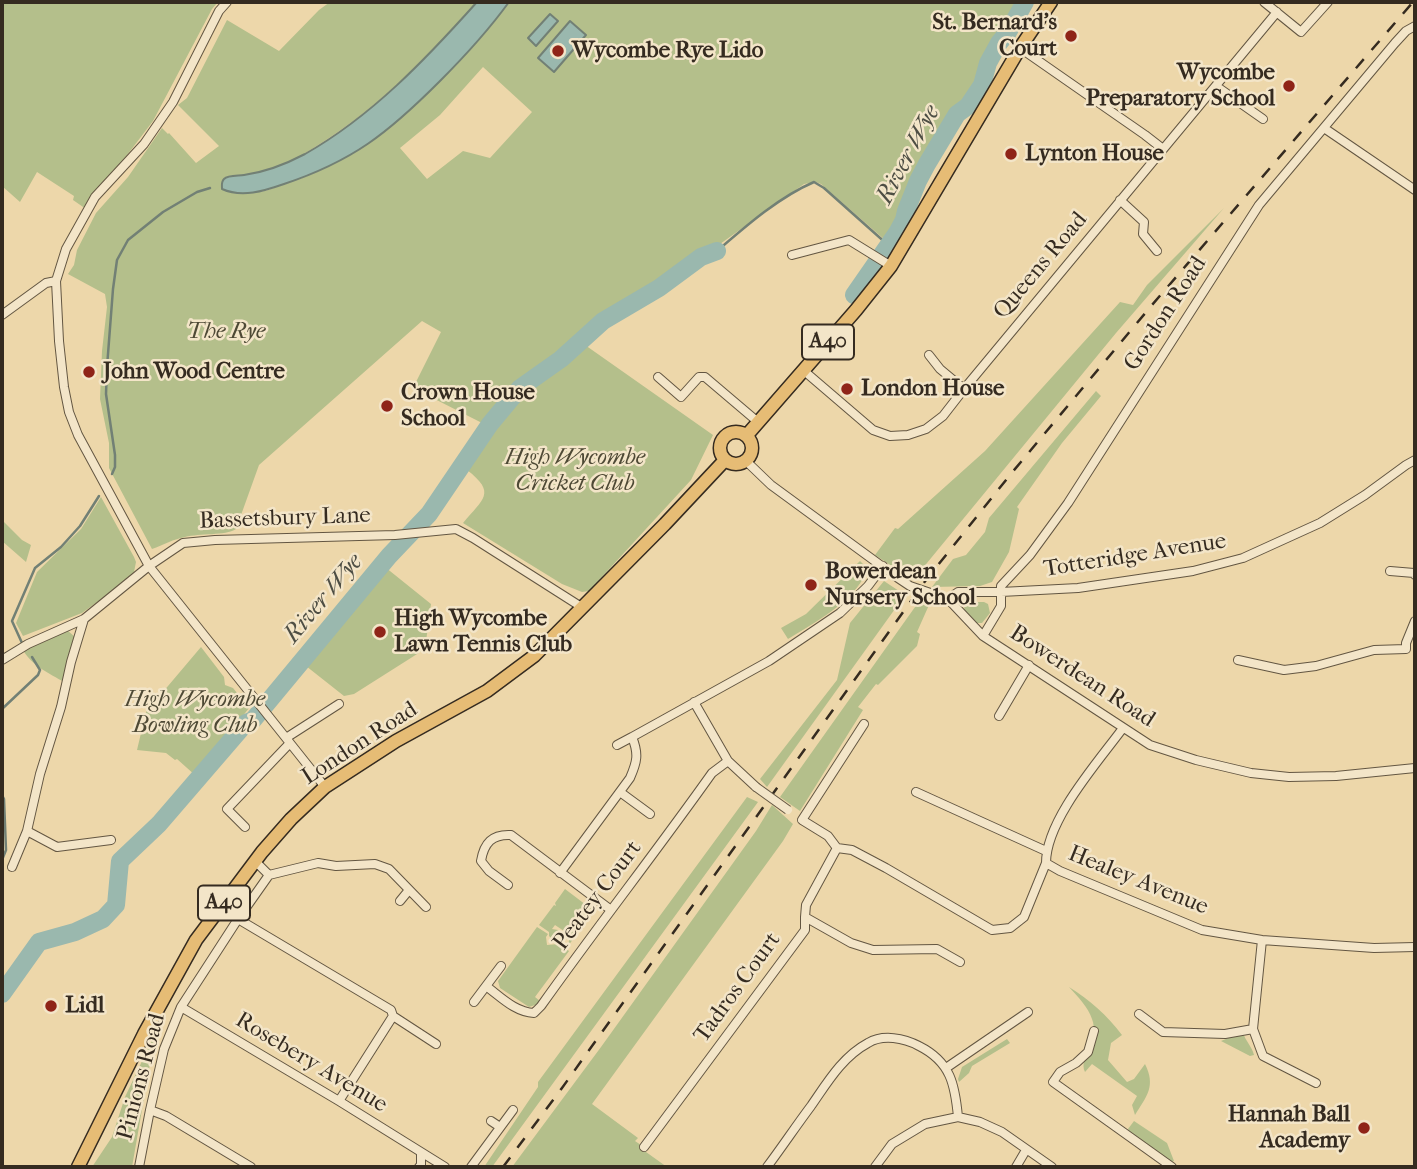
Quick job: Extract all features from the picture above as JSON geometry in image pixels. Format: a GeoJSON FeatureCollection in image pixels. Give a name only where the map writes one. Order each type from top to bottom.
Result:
{"type":"FeatureCollection","features":[{"type":"Feature","properties":{"kind":"main road","name":"London Road"},"geometry":{"type":"LineString","coordinates":[[78,1167],[179,968],[196,940],[255,860],[291,819],[325,787],[396,741],[487,691],[534,656],[725,460],[720,452],[723,438],[736,431],[747,435],[891,266],[1020,48],[1051,2]]}},
{"type":"Feature","properties":{"kind":"main road"},"geometry":{"type":"LineString","coordinates":[[725,460],[735,464],[749,458],[753,450],[751,439],[747,435]]}},
{"type":"Feature","properties":{"kind":"street"},"geometry":{"type":"LineString","coordinates":[[227,2],[219,11],[173,102],[144,144],[95,197],[66,249],[56,281],[59,341],[69,412],[78,435],[149,566],[325,787]]}},
{"type":"Feature","properties":{"kind":"street"},"geometry":{"type":"LineString","coordinates":[[1264,2],[1301,32],[1328,2]]}},
{"type":"Feature","properties":{"kind":"street","name":"Queens Road"},"geometry":{"type":"LineString","coordinates":[[803,370],[873,430],[890,436],[908,435],[926,429],[943,416],[1277,12]]}},
{"type":"Feature","properties":{"kind":"street","name":"Gordon Road"},"geometry":{"type":"LineString","coordinates":[[1001,593],[1001,586],[1030,555],[1068,503],[1259,205],[1406,31],[1415,26]]}},
{"type":"Feature","properties":{"kind":"street"},"geometry":{"type":"LineString","coordinates":[[1020,48],[1163,149]]}},
{"type":"Feature","properties":{"kind":"street"},"geometry":{"type":"LineString","coordinates":[[1216,86],[1263,119]]}},
{"type":"Feature","properties":{"kind":"street"},"geometry":{"type":"LineString","coordinates":[[1324,128],[1415,190]]}},
{"type":"Feature","properties":{"kind":"street"},"geometry":{"type":"LineString","coordinates":[[1120,200],[1144,222],[1143,234],[1157,251]]}},
{"type":"Feature","properties":{"kind":"street"},"geometry":{"type":"LineString","coordinates":[[792,255],[849,240],[891,266]]}},
{"type":"Feature","properties":{"kind":"street"},"geometry":{"type":"LineString","coordinates":[[2,315],[46,283],[56,281]]}},
{"type":"Feature","properties":{"kind":"street"},"geometry":{"type":"LineString","coordinates":[[929,355],[940,369],[964,389]]}},
{"type":"Feature","properties":{"kind":"street"},"geometry":{"type":"LineString","coordinates":[[658,377],[681,397],[699,377],[705,377],[758,422]]}},
{"type":"Feature","properties":{"kind":"street","name":"Totteridge Avenue"},"geometry":{"type":"LineString","coordinates":[[1001,593],[1078,587],[1193,571],[1243,558],[1320,523],[1415,460]]}},
{"type":"Feature","properties":{"kind":"street"},"geometry":{"type":"LineString","coordinates":[[746,461],[771,485],[910,586],[948,598],[983,636]]}},
{"type":"Feature","properties":{"kind":"street","name":"Bassetsbury Lane"},"geometry":{"type":"LineString","coordinates":[[2,660],[28,643],[84,619],[183,542],[395,535],[456,530],[583,607]]}},
{"type":"Feature","properties":{"kind":"street"},"geometry":{"type":"LineString","coordinates":[[617,745],[769,661],[840,613],[868,586],[883,566]]}},
{"type":"Feature","properties":{"kind":"street"},"geometry":{"type":"LineString","coordinates":[[1390,571],[1415,575]]}},
{"type":"Feature","properties":{"kind":"street"},"geometry":{"type":"LineString","coordinates":[[948,598],[958,592],[1001,593]]}},
{"type":"Feature","properties":{"kind":"street","name":"Bowerdean Road"},"geometry":{"type":"LineString","coordinates":[[1001,593],[1001,606],[983,636],[1150,745],[1196,760],[1251,773],[1289,777],[1336,776],[1415,768]]}},
{"type":"Feature","properties":{"kind":"street"},"geometry":{"type":"LineString","coordinates":[[12,867],[27,831],[40,774],[84,619]]}},
{"type":"Feature","properties":{"kind":"street"},"geometry":{"type":"LineString","coordinates":[[1238,660],[1284,670],[1316,666],[1374,650],[1406,649],[1415,621]]}},
{"type":"Feature","properties":{"kind":"street"},"geometry":{"type":"LineString","coordinates":[[999,716],[1029,666]]}},
{"type":"Feature","properties":{"kind":"street"},"geometry":{"type":"LineString","coordinates":[[694,702],[728,761],[756,787],[828,836],[837,848],[852,850],[992,930],[1010,928],[1024,918],[1046,863]]}},
{"type":"Feature","properties":{"kind":"street"},"geometry":{"type":"LineString","coordinates":[[245,827],[227,809],[288,741],[339,704]]}},
{"type":"Feature","properties":{"kind":"street"},"geometry":{"type":"LineString","coordinates":[[802,820],[864,724]]}},
{"type":"Feature","properties":{"kind":"street","name":"Healey Avenue"},"geometry":{"type":"LineString","coordinates":[[1123,728],[1071,799],[1046,851],[1046,863],[1202,930],[1262,940],[1374,948],[1415,947]]}},
{"type":"Feature","properties":{"kind":"street"},"geometry":{"type":"LineString","coordinates":[[561,873],[630,778],[636,765],[637,750],[632,737]]}},
{"type":"Feature","properties":{"kind":"street","name":"Peatey Court"},"geometry":{"type":"LineString","coordinates":[[486,986],[511,1005],[524,1012],[534,1013],[712,773],[728,761]]}},
{"type":"Feature","properties":{"kind":"street"},"geometry":{"type":"LineString","coordinates":[[620,792],[650,814]]}},
{"type":"Feature","properties":{"kind":"street"},"geometry":{"type":"LineString","coordinates":[[916,792],[1046,851]]}},
{"type":"Feature","properties":{"kind":"street"},"geometry":{"type":"LineString","coordinates":[[27,831],[57,847],[111,840]]}},
{"type":"Feature","properties":{"kind":"street"},"geometry":{"type":"LineString","coordinates":[[508,885],[481,862],[483,851],[490,841],[500,834],[511,835],[611,911]]}},
{"type":"Feature","properties":{"kind":"street"},"geometry":{"type":"LineString","coordinates":[[805,917],[806,905],[837,848]]}},
{"type":"Feature","properties":{"kind":"street"},"geometry":{"type":"LineString","coordinates":[[255,860],[269,875],[318,863],[336,866],[375,864],[389,869],[425,907]]}},
{"type":"Feature","properties":{"kind":"street","name":"Pinions Road"},"geometry":{"type":"LineString","coordinates":[[139,1167],[164,1049],[181,1007],[269,875]]}},
{"type":"Feature","properties":{"kind":"street"},"geometry":{"type":"LineString","coordinates":[[400,901],[409,890]]}},
{"type":"Feature","properties":{"kind":"street","name":"Tadros Court"},"geometry":{"type":"LineString","coordinates":[[644,1147],[805,930],[805,917],[851,943],[873,950],[937,949],[960,962]]}},
{"type":"Feature","properties":{"kind":"street"},"geometry":{"type":"LineString","coordinates":[[238,919],[391,1010],[393,1016],[436,1044]]}},
{"type":"Feature","properties":{"kind":"street"},"geometry":{"type":"LineString","coordinates":[[1262,940],[1253,1029],[1263,1056],[1316,1083]]}},
{"type":"Feature","properties":{"kind":"street"},"geometry":{"type":"LineString","coordinates":[[474,1002],[501,966]]}},
{"type":"Feature","properties":{"kind":"street","name":"Rosebery Avenue"},"geometry":{"type":"LineString","coordinates":[[181,1007],[444,1167]]}},
{"type":"Feature","properties":{"kind":"street"},"geometry":{"type":"LineString","coordinates":[[946,1068],[1028,1012]]}},
{"type":"Feature","properties":{"kind":"street"},"geometry":{"type":"LineString","coordinates":[[1139,1014],[1163,1032],[1225,1034],[1253,1029]]}},
{"type":"Feature","properties":{"kind":"street"},"geometry":{"type":"LineString","coordinates":[[339,1101],[393,1016]]}},
{"type":"Feature","properties":{"kind":"street"},"geometry":{"type":"LineString","coordinates":[[1094,1031],[1088,1052],[1060,1072],[1053,1082],[1172,1167]]}},
{"type":"Feature","properties":{"kind":"street"},"geometry":{"type":"LineString","coordinates":[[767,1167],[839,1065],[869,1042],[890,1038],[911,1042],[929,1051],[946,1068],[955,1090],[958,1117]]}},
{"type":"Feature","properties":{"kind":"street"},"geometry":{"type":"LineString","coordinates":[[150,1110],[166,1116],[251,1167]]}},
{"type":"Feature","properties":{"kind":"street"},"geometry":{"type":"LineString","coordinates":[[471,1167],[513,1110]]}},
{"type":"Feature","properties":{"kind":"street"},"geometry":{"type":"LineString","coordinates":[[875,1167],[892,1144],[914,1130],[925,1124],[958,1117],[980,1122],[1002,1132],[1052,1167]]}},
{"type":"Feature","properties":{"kind":"street"},"geometry":{"type":"LineString","coordinates":[[491,1121],[500,1127]]}},
{"type":"Feature","properties":{"kind":"street"},"geometry":{"type":"LineString","coordinates":[[1016,1167],[1026,1150]]}},
{"type":"Feature","properties":{"kind":"street"},"geometry":{"type":"LineString","coordinates":[[419,1167],[421,1153]]}},
{"type":"Feature","properties":{"kind":"green space"},"geometry":{"type":"Polygon","coordinates":[[[2,2],[218,2],[153,121],[86,209],[73,200],[74,196],[37,172],[20,202],[2,186],[2,2]]]}},
{"type":"Feature","properties":{"kind":"green space","name":"The Rye"},"geometry":{"type":"Polygon","coordinates":[[[330,2],[477,2],[406,76],[347,126],[281,166],[226,177],[252,191],[267,190],[313,174],[353,153],[389,128],[449,72],[509,2],[1023,2],[982,77],[934,148],[908,206],[885,240],[821,184],[804,184],[713,249],[710,247],[594,324],[507,395],[484,424],[413,388],[441,332],[422,321],[259,465],[236,529],[226,533],[181,538],[152,549],[109,468],[109,443],[100,399],[107,307],[105,294],[68,274],[96,213],[128,177],[162,128],[196,163],[219,146],[178,105],[187,98],[227,20],[279,51],[330,2]],[[483,67],[440,115],[400,148],[427,179],[463,151],[490,158],[532,112],[483,67]]]}},
{"type":"Feature","properties":{"kind":"green space"},"geometry":{"type":"Polygon","coordinates":[[[1224,208],[1116,333],[913,580],[875,555],[895,528],[898,529],[985,451],[1120,302],[1133,305],[1147,285],[1224,208]]]}},
{"type":"Feature","properties":{"kind":"green space","name":"High Wycombe Cricket Club"},"geometry":{"type":"Polygon","coordinates":[[[585,345],[713,435],[691,480],[589,591],[582,592],[562,584],[463,523],[484,496],[482,485],[467,470],[493,430],[522,396],[585,345]]]}},
{"type":"Feature","properties":{"kind":"green space"},"geometry":{"type":"Polygon","coordinates":[[[1096,391],[1101,396],[1062,443],[1017,507],[1019,509],[1009,552],[992,582],[980,586],[932,587],[953,559],[966,555],[985,532],[989,518],[1096,391]]]}},
{"type":"Feature","properties":{"kind":"green space"},"geometry":{"type":"Polygon","coordinates":[[[101,497],[134,557],[134,572],[82,613],[23,636],[16,623],[37,572],[81,529],[101,497]]]}},
{"type":"Feature","properties":{"kind":"green space"},"geometry":{"type":"Polygon","coordinates":[[[2,520],[31,545],[26,562],[2,541],[2,520]]]}},
{"type":"Feature","properties":{"kind":"green space"},"geometry":{"type":"Polygon","coordinates":[[[860,561],[866,573],[852,593],[832,611],[788,639],[781,628],[806,614],[860,561]]]}},
{"type":"Feature","properties":{"kind":"green space","name":"High Wycombe Lawn Tennis Club"},"geometry":{"type":"Polygon","coordinates":[[[385,567],[431,604],[425,649],[354,694],[344,696],[306,666],[385,567]]]}},
{"type":"Feature","properties":{"kind":"green space"},"geometry":{"type":"Polygon","coordinates":[[[884,581],[905,595],[767,787],[760,779],[837,680],[850,623],[884,581]]]}},
{"type":"Feature","properties":{"kind":"green space"},"geometry":{"type":"Polygon","coordinates":[[[920,600],[929,605],[917,632],[920,634],[917,646],[876,684],[858,707],[863,710],[800,811],[780,797],[920,600]]]}},
{"type":"Feature","properties":{"kind":"green space"},"geometry":{"type":"Polygon","coordinates":[[[965,603],[988,604],[990,613],[982,623],[977,623],[964,610],[965,603]]]}},
{"type":"Feature","properties":{"kind":"green space"},"geometry":{"type":"Polygon","coordinates":[[[67,630],[75,637],[64,682],[36,665],[23,650],[67,630]]]}},
{"type":"Feature","properties":{"kind":"green space","name":"High Wycombe Bowling Club"},"geometry":{"type":"Polygon","coordinates":[[[201,647],[224,677],[225,685],[233,688],[249,708],[196,776],[166,753],[137,750],[146,712],[201,647]]]}},
{"type":"Feature","properties":{"kind":"green space"},"geometry":{"type":"Polygon","coordinates":[[[747,797],[758,802],[492,1167],[484,1167],[538,1087],[538,1082],[747,797]]]}},
{"type":"Feature","properties":{"kind":"green space"},"geometry":{"type":"Polygon","coordinates":[[[772,805],[793,824],[783,841],[592,1104],[638,1138],[635,1141],[647,1149],[646,1152],[667,1167],[512,1167],[601,1047],[772,805]]]}},
{"type":"Feature","properties":{"kind":"green space"},"geometry":{"type":"Polygon","coordinates":[[[565,889],[594,911],[568,946],[570,935],[555,925],[552,929],[558,930],[560,935],[553,940],[549,932],[539,925],[554,905],[556,906],[555,903],[565,889]]]}},
{"type":"Feature","properties":{"kind":"green space"},"geometry":{"type":"Polygon","coordinates":[[[537,927],[548,934],[547,945],[559,944],[569,951],[535,997],[540,1001],[538,1004],[529,1007],[500,988],[498,981],[537,927]]]}},
{"type":"Feature","properties":{"kind":"green space"},"geometry":{"type":"Polygon","coordinates":[[[1069,987],[1098,1008],[1122,1035],[1111,1043],[1108,1060],[1127,1082],[1134,1079],[1145,1064],[1150,1079],[1149,1091],[1135,1115],[1132,1105],[1137,1096],[1092,1064],[1085,1072],[1084,1060],[1094,1026],[1088,1010],[1069,987]]]}},
{"type":"Feature","properties":{"kind":"green space"},"geometry":{"type":"Polygon","coordinates":[[[1243,1032],[1254,1055],[1250,1056],[1221,1041],[1243,1032]]]}},
{"type":"Feature","properties":{"kind":"green space"},"geometry":{"type":"Polygon","coordinates":[[[1007,1039],[1010,1043],[972,1066],[959,1082],[962,1067],[1007,1039]]]}},
{"type":"Feature","properties":{"kind":"green space"},"geometry":{"type":"Polygon","coordinates":[[[152,1040],[154,1041],[132,1167],[92,1167],[112,1137],[125,1097],[152,1040]]]}},
{"type":"Feature","properties":{"kind":"green space"},"geometry":{"type":"Polygon","coordinates":[[[1134,1121],[1167,1143],[1174,1161],[1171,1162],[1130,1133],[1128,1129],[1134,1121]]]}},
{"type":"Feature","properties":{"kind":"water"},"geometry":{"type":"Polygon","coordinates":[[[477,2],[509,2],[476,44],[386,131],[330,166],[269,189],[237,193],[222,189],[222,181],[226,178],[276,167],[330,139],[397,85],[477,2]]]}},
{"type":"Feature","properties":{"kind":"water"},"geometry":{"type":"Polygon","coordinates":[[[550,14],[558,21],[536,46],[528,38],[550,14]]]}},
{"type":"Feature","properties":{"kind":"water"},"geometry":{"type":"Polygon","coordinates":[[[570,21],[586,35],[554,72],[538,58],[570,21]]]}},
{"type":"Feature","properties":{"kind":"waterway","name":"River Wye"},"geometry":{"type":"LineString","coordinates":[[854,295],[897,233],[927,164],[957,114],[968,106],[982,85],[988,63],[1025,2]]}},
{"type":"Feature","properties":{"kind":"waterway"},"geometry":{"type":"LineString","coordinates":[[717,251],[776,204],[814,182],[888,245]]}},
{"type":"Feature","properties":{"kind":"waterway"},"geometry":{"type":"LineString","coordinates":[[112,474],[115,455],[106,394],[117,260],[128,240],[163,212],[197,192],[210,188]]}},
{"type":"Feature","properties":{"kind":"waterway","name":"River Wye"},"geometry":{"type":"LineString","coordinates":[[2,994],[39,942],[75,932],[103,919],[116,905],[120,861],[159,824],[246,723],[253,720],[389,556],[429,514],[490,424],[520,388],[561,359],[603,321],[659,288],[701,257],[717,251]]}},
{"type":"Feature","properties":{"kind":"waterway"},"geometry":{"type":"LineString","coordinates":[[22,643],[12,621],[35,568],[61,547],[80,526],[99,496]]}},
{"type":"Feature","properties":{"kind":"waterway"},"geometry":{"type":"LineString","coordinates":[[2,709],[38,675],[40,670],[32,657]]}},
{"type":"Feature","properties":{"kind":"waterway"},"geometry":{"type":"LineString","coordinates":[[2,795],[6,850],[2,860]]}},
{"type":"Feature","properties":{"kind":"waterway"},"geometry":{"type":"LineString","coordinates":[[2,927],[2,932]]}},
{"type":"Feature","properties":{"kind":"railway"},"geometry":{"type":"LineString","coordinates":[[503,1167],[926,580],[1152,305],[1413,2]]}},
{"type":"Feature","properties":{"kind":"place","name":"St. Bernard's Court"},"geometry":{"type":"Point","coordinates":[1071,36]}},
{"type":"Feature","properties":{"kind":"place","name":"Wycombe Rye Lido"},"geometry":{"type":"Point","coordinates":[558,51]}},
{"type":"Feature","properties":{"kind":"place","name":"Wycombe Preparatory School"},"geometry":{"type":"Point","coordinates":[1289,86]}},
{"type":"Feature","properties":{"kind":"place","name":"Lynton House"},"geometry":{"type":"Point","coordinates":[1011,154]}},
{"type":"Feature","properties":{"kind":"place","name":"John Wood Centre"},"geometry":{"type":"Point","coordinates":[89,372]}},
{"type":"Feature","properties":{"kind":"place","name":"London House"},"geometry":{"type":"Point","coordinates":[847,389]}},
{"type":"Feature","properties":{"kind":"place","name":"Crown House School"},"geometry":{"type":"Point","coordinates":[387,406]}},
{"type":"Feature","properties":{"kind":"place","name":"Bowerdean Nursery School"},"geometry":{"type":"Point","coordinates":[811,585]}},
{"type":"Feature","properties":{"kind":"place","name":"High Wycombe Lawn Tennis Club"},"geometry":{"type":"Point","coordinates":[380,632]}},
{"type":"Feature","properties":{"kind":"place","name":"Lidl"},"geometry":{"type":"Point","coordinates":[51,1006]}},
{"type":"Feature","properties":{"kind":"place","name":"Hannah Ball Academy"},"geometry":{"type":"Point","coordinates":[1364,1128]}}]}
